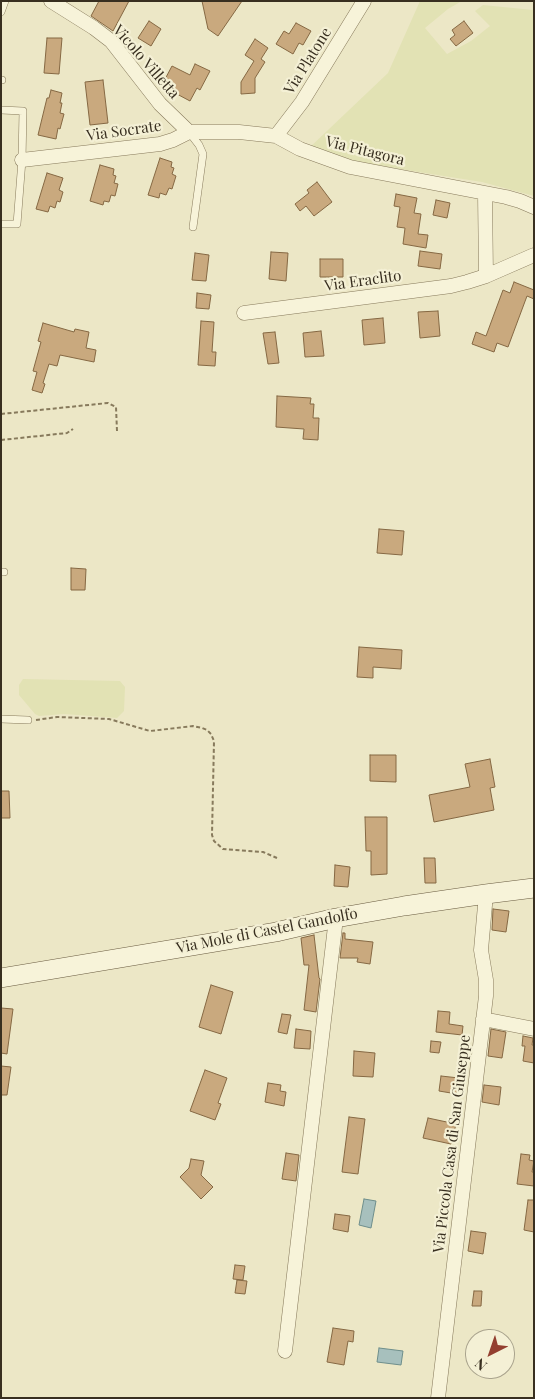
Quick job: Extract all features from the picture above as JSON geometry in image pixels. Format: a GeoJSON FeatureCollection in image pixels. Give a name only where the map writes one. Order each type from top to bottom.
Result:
{"type":"FeatureCollection","features":[{"type":"Feature","properties":{"kind":"street","name":"Vicolo Villetta"},"geometry":{"type":"LineString","coordinates":[[51,1],[111,41],[160,104],[189,132]]}},
{"type":"Feature","properties":{"kind":"street","name":"Via Platone"},"geometry":{"type":"LineString","coordinates":[[276,136],[312,88],[364,1]]}},
{"type":"Feature","properties":{"kind":"street","name":"Via Pitagora"},"geometry":{"type":"LineString","coordinates":[[189,132],[240,132],[276,136],[300,149],[350,167],[485,193],[520,201],[534,207]]}},
{"type":"Feature","properties":{"kind":"street","name":"Via Socrate"},"geometry":{"type":"LineString","coordinates":[[22,160],[160,144],[189,132]]}},
{"type":"Feature","properties":{"kind":"street"},"geometry":{"type":"LineString","coordinates":[[485,193],[486,276]]}},
{"type":"Feature","properties":{"kind":"street","name":"Via Eraclito"},"geometry":{"type":"LineString","coordinates":[[244,314],[451,286],[486,276],[534,255]]}},
{"type":"Feature","properties":{"kind":"street","name":"Via Mole di Castel Gandolfo"},"geometry":{"type":"LineString","coordinates":[[1,978],[276,932],[336,918],[413,904],[534,888]]}},
{"type":"Feature","properties":{"kind":"street","name":"Via Piccola Casa di San Giuseppe"},"geometry":{"type":"LineString","coordinates":[[438,1398],[483,1019],[486,985],[481,950],[486,894]]}},
{"type":"Feature","properties":{"kind":"street"},"geometry":{"type":"LineString","coordinates":[[285,1351],[336,918]]}},
{"type":"Feature","properties":{"kind":"street"},"geometry":{"type":"LineString","coordinates":[[483,1019],[534,1029]]}},
{"type":"Feature","properties":{"kind":"lane"},"geometry":{"type":"LineString","coordinates":[[1,12],[5,1]]}},
{"type":"Feature","properties":{"kind":"lane"},"geometry":{"type":"LineString","coordinates":[[1,110],[23,111],[22,160],[17,224],[1,224]]}},
{"type":"Feature","properties":{"kind":"lane"},"geometry":{"type":"LineString","coordinates":[[189,132],[199,145],[202,154],[193,226]]}},
{"type":"Feature","properties":{"kind":"lane"},"geometry":{"type":"LineString","coordinates":[[1,719],[28,720]]}},
{"type":"Feature","properties":{"kind":"path"},"geometry":{"type":"LineString","coordinates":[[1,414],[108,404],[116,408],[117,431]]}},
{"type":"Feature","properties":{"kind":"path"},"geometry":{"type":"LineString","coordinates":[[1,440],[67,433],[73,429]]}},
{"type":"Feature","properties":{"kind":"path"},"geometry":{"type":"LineString","coordinates":[[28,720],[44,720],[57,717],[109,720],[150,731],[193,726],[207,730],[214,741],[212,835],[214,841],[223,849],[263,852],[277,858]]}},
{"type":"Feature","properties":{"kind":"green space"},"geometry":{"type":"Polygon","coordinates":[[[420,1],[462,1],[448,9],[425,28],[447,54],[471,41],[490,26],[475,11],[483,5],[533,10],[534,196],[482,182],[330,158],[308,149],[388,73],[420,1]]]}},
{"type":"Feature","properties":{"kind":"green space"},"geometry":{"type":"Polygon","coordinates":[[[23,679],[120,681],[125,687],[124,711],[117,718],[64,714],[39,716],[35,714],[19,695],[19,685],[23,679]]]}},
{"type":"Feature","properties":{"kind":"water"},"geometry":{"type":"Polygon","coordinates":[[[364,1199],[376,1201],[371,1228],[359,1225],[364,1199]]]}},
{"type":"Feature","properties":{"kind":"water"},"geometry":{"type":"Polygon","coordinates":[[[379,1348],[403,1351],[401,1365],[377,1362],[379,1348]]]}},
{"type":"Feature","properties":{"kind":"building"},"geometry":{"type":"Polygon","coordinates":[[[99,1],[129,1],[113,31],[91,16],[99,1]]]}},
{"type":"Feature","properties":{"kind":"building"},"geometry":{"type":"Polygon","coordinates":[[[202,1],[242,1],[218,36],[208,29],[202,1]]]}},
{"type":"Feature","properties":{"kind":"building"},"geometry":{"type":"Polygon","coordinates":[[[149,21],[161,29],[151,46],[138,38],[149,21]]]}},
{"type":"Feature","properties":{"kind":"building"},"geometry":{"type":"Polygon","coordinates":[[[464,21],[473,33],[456,46],[450,39],[455,35],[452,30],[464,21]]]}},
{"type":"Feature","properties":{"kind":"building"},"geometry":{"type":"Polygon","coordinates":[[[296,23],[311,31],[303,45],[299,43],[293,54],[276,44],[284,31],[289,34],[296,23]]]}},
{"type":"Feature","properties":{"kind":"building"},"geometry":{"type":"Polygon","coordinates":[[[47,38],[62,38],[59,74],[44,73],[47,38]]]}},
{"type":"Feature","properties":{"kind":"building"},"geometry":{"type":"Polygon","coordinates":[[[255,39],[268,48],[261,59],[265,62],[255,78],[255,93],[241,94],[241,82],[254,61],[245,55],[255,39]]]}},
{"type":"Feature","properties":{"kind":"building"},"geometry":{"type":"Polygon","coordinates":[[[195,64],[210,71],[200,90],[197,88],[190,101],[175,93],[177,90],[163,83],[172,66],[190,75],[195,64]]]}},
{"type":"Feature","properties":{"kind":"building"},"geometry":{"type":"Polygon","coordinates":[[[103,80],[108,123],[90,125],[85,82],[103,80]]]}},
{"type":"Feature","properties":{"kind":"building"},"geometry":{"type":"Polygon","coordinates":[[[51,90],[62,93],[60,113],[64,114],[56,139],[38,135],[47,98],[49,98],[51,90]]]}},
{"type":"Feature","properties":{"kind":"building"},"geometry":{"type":"Polygon","coordinates":[[[160,158],[172,162],[171,167],[174,168],[172,174],[176,176],[172,189],[169,188],[166,195],[160,193],[159,198],[148,195],[160,158]]]}},
{"type":"Feature","properties":{"kind":"building"},"geometry":{"type":"Polygon","coordinates":[[[100,165],[114,169],[113,175],[116,176],[114,183],[118,184],[115,196],[111,195],[109,202],[104,201],[103,205],[90,201],[100,165]]]}},
{"type":"Feature","properties":{"kind":"building"},"geometry":{"type":"Polygon","coordinates":[[[47,173],[63,178],[59,190],[63,192],[60,202],[57,201],[55,208],[50,206],[48,212],[36,209],[47,173]]]}},
{"type":"Feature","properties":{"kind":"building"},"geometry":{"type":"Polygon","coordinates":[[[317,182],[332,202],[314,216],[306,206],[300,211],[295,204],[309,193],[307,190],[317,182]]]}},
{"type":"Feature","properties":{"kind":"building"},"geometry":{"type":"Polygon","coordinates":[[[396,194],[417,198],[414,213],[421,214],[418,234],[428,235],[426,248],[403,244],[405,228],[397,227],[400,207],[394,206],[396,194]]]}},
{"type":"Feature","properties":{"kind":"building"},"geometry":{"type":"Polygon","coordinates":[[[436,200],[450,203],[447,218],[433,215],[436,200]]]}},
{"type":"Feature","properties":{"kind":"building"},"geometry":{"type":"Polygon","coordinates":[[[420,251],[442,254],[440,269],[418,266],[420,251]]]}},
{"type":"Feature","properties":{"kind":"building"},"geometry":{"type":"Polygon","coordinates":[[[271,252],[288,253],[286,281],[269,279],[271,252]]]}},
{"type":"Feature","properties":{"kind":"building"},"geometry":{"type":"Polygon","coordinates":[[[195,253],[209,255],[206,281],[192,280],[195,253]]]}},
{"type":"Feature","properties":{"kind":"building"},"geometry":{"type":"Polygon","coordinates":[[[320,259],[343,259],[343,277],[320,277],[320,259]]]}},
{"type":"Feature","properties":{"kind":"building"},"geometry":{"type":"Polygon","coordinates":[[[514,282],[534,290],[534,299],[527,296],[508,347],[497,343],[494,352],[472,344],[476,332],[486,336],[503,290],[510,293],[514,282]]]}},
{"type":"Feature","properties":{"kind":"building"},"geometry":{"type":"Polygon","coordinates":[[[197,293],[211,295],[209,309],[196,308],[197,293]]]}},
{"type":"Feature","properties":{"kind":"building"},"geometry":{"type":"Polygon","coordinates":[[[438,311],[440,336],[420,338],[418,312],[438,311]]]}},
{"type":"Feature","properties":{"kind":"building"},"geometry":{"type":"Polygon","coordinates":[[[383,318],[385,343],[364,345],[362,320],[383,318]]]}},
{"type":"Feature","properties":{"kind":"building"},"geometry":{"type":"Polygon","coordinates":[[[201,321],[214,322],[212,352],[216,352],[215,366],[198,365],[201,321]]]}},
{"type":"Feature","properties":{"kind":"building"},"geometry":{"type":"Polygon","coordinates":[[[43,323],[74,332],[75,329],[89,332],[86,348],[96,350],[94,362],[60,355],[57,366],[49,364],[42,393],[32,390],[37,372],[33,371],[41,342],[38,341],[43,323]]]}},
{"type":"Feature","properties":{"kind":"building"},"geometry":{"type":"Polygon","coordinates":[[[321,331],[324,356],[305,357],[303,333],[321,331]]]}},
{"type":"Feature","properties":{"kind":"building"},"geometry":{"type":"Polygon","coordinates":[[[275,332],[279,363],[268,364],[263,333],[275,332]]]}},
{"type":"Feature","properties":{"kind":"building"},"geometry":{"type":"Polygon","coordinates":[[[277,396],[311,398],[310,404],[314,404],[313,418],[319,418],[318,440],[303,439],[304,429],[276,427],[277,396]]]}},
{"type":"Feature","properties":{"kind":"building"},"geometry":{"type":"Polygon","coordinates":[[[379,529],[404,531],[402,555],[377,553],[379,529]]]}},
{"type":"Feature","properties":{"kind":"building"},"geometry":{"type":"Polygon","coordinates":[[[71,568],[86,569],[85,590],[71,590],[71,568]]]}},
{"type":"Feature","properties":{"kind":"building"},"geometry":{"type":"Polygon","coordinates":[[[359,647],[402,650],[401,669],[373,667],[373,678],[357,677],[359,647]]]}},
{"type":"Feature","properties":{"kind":"building"},"geometry":{"type":"Polygon","coordinates":[[[370,755],[396,755],[396,782],[370,781],[370,755]]]}},
{"type":"Feature","properties":{"kind":"building"},"geometry":{"type":"Polygon","coordinates":[[[490,759],[495,787],[490,788],[494,810],[434,822],[429,795],[470,787],[465,764],[490,759]]]}},
{"type":"Feature","properties":{"kind":"building"},"geometry":{"type":"Polygon","coordinates":[[[1,791],[9,791],[10,818],[1,818],[1,791]]]}},
{"type":"Feature","properties":{"kind":"building"},"geometry":{"type":"Polygon","coordinates":[[[365,817],[387,817],[387,874],[371,875],[371,851],[366,851],[365,817]]]}},
{"type":"Feature","properties":{"kind":"building"},"geometry":{"type":"Polygon","coordinates":[[[424,858],[435,858],[436,883],[425,883],[424,858]]]}},
{"type":"Feature","properties":{"kind":"building"},"geometry":{"type":"Polygon","coordinates":[[[335,865],[350,867],[348,887],[334,886],[335,865]]]}},
{"type":"Feature","properties":{"kind":"building"},"geometry":{"type":"Polygon","coordinates":[[[493,909],[509,911],[506,932],[492,930],[493,909]]]}},
{"type":"Feature","properties":{"kind":"building"},"geometry":{"type":"Polygon","coordinates":[[[343,933],[345,933],[345,939],[373,942],[370,964],[357,962],[358,958],[340,958],[343,933]]]}},
{"type":"Feature","properties":{"kind":"building"},"geometry":{"type":"Polygon","coordinates":[[[314,935],[320,979],[316,1012],[304,1010],[309,965],[304,965],[301,938],[314,935]]]}},
{"type":"Feature","properties":{"kind":"building"},"geometry":{"type":"Polygon","coordinates":[[[211,985],[233,992],[221,1034],[199,1027],[211,985]]]}},
{"type":"Feature","properties":{"kind":"building"},"geometry":{"type":"Polygon","coordinates":[[[1,1008],[13,1009],[7,1054],[1,1053],[1,1008]]]}},
{"type":"Feature","properties":{"kind":"building"},"geometry":{"type":"Polygon","coordinates":[[[438,1011],[450,1012],[449,1024],[463,1026],[462,1035],[436,1032],[438,1011]]]}},
{"type":"Feature","properties":{"kind":"building"},"geometry":{"type":"Polygon","coordinates":[[[282,1014],[291,1015],[287,1034],[278,1032],[282,1014]]]}},
{"type":"Feature","properties":{"kind":"building"},"geometry":{"type":"Polygon","coordinates":[[[296,1029],[311,1031],[310,1049],[294,1048],[296,1029]]]}},
{"type":"Feature","properties":{"kind":"building"},"geometry":{"type":"Polygon","coordinates":[[[491,1029],[506,1032],[502,1058],[488,1056],[491,1029]]]}},
{"type":"Feature","properties":{"kind":"building"},"geometry":{"type":"Polygon","coordinates":[[[523,1036],[533,1038],[534,1063],[523,1061],[525,1046],[522,1046],[523,1036]]]}},
{"type":"Feature","properties":{"kind":"building"},"geometry":{"type":"Polygon","coordinates":[[[431,1041],[441,1042],[439,1053],[430,1052],[431,1041]]]}},
{"type":"Feature","properties":{"kind":"building"},"geometry":{"type":"Polygon","coordinates":[[[354,1051],[375,1053],[373,1077],[353,1076],[354,1051]]]}},
{"type":"Feature","properties":{"kind":"building"},"geometry":{"type":"Polygon","coordinates":[[[1,1066],[11,1067],[7,1095],[1,1095],[1,1066]]]}},
{"type":"Feature","properties":{"kind":"building"},"geometry":{"type":"Polygon","coordinates":[[[205,1070],[227,1078],[218,1103],[221,1104],[215,1120],[190,1111],[205,1070]]]}},
{"type":"Feature","properties":{"kind":"building"},"geometry":{"type":"Polygon","coordinates":[[[441,1076],[459,1078],[457,1094],[439,1091],[441,1076]]]}},
{"type":"Feature","properties":{"kind":"building"},"geometry":{"type":"Polygon","coordinates":[[[268,1083],[281,1085],[280,1091],[286,1092],[284,1106],[265,1102],[268,1083]]]}},
{"type":"Feature","properties":{"kind":"building"},"geometry":{"type":"Polygon","coordinates":[[[484,1085],[501,1087],[499,1105],[482,1102],[484,1085]]]}},
{"type":"Feature","properties":{"kind":"building"},"geometry":{"type":"Polygon","coordinates":[[[349,1117],[365,1119],[358,1174],[342,1172],[349,1117]]]}},
{"type":"Feature","properties":{"kind":"building"},"geometry":{"type":"Polygon","coordinates":[[[428,1118],[456,1124],[451,1144],[423,1138],[428,1118]]]}},
{"type":"Feature","properties":{"kind":"building"},"geometry":{"type":"Polygon","coordinates":[[[286,1153],[299,1155],[296,1181],[282,1179],[286,1153]]]}},
{"type":"Feature","properties":{"kind":"building"},"geometry":{"type":"Polygon","coordinates":[[[521,1154],[530,1155],[529,1160],[534,1161],[532,1172],[534,1172],[534,1186],[517,1184],[521,1154]]]}},
{"type":"Feature","properties":{"kind":"building"},"geometry":{"type":"Polygon","coordinates":[[[191,1159],[204,1161],[201,1175],[213,1187],[201,1199],[180,1177],[189,1168],[191,1159]]]}},
{"type":"Feature","properties":{"kind":"building"},"geometry":{"type":"Polygon","coordinates":[[[528,1200],[534,1200],[534,1232],[524,1230],[528,1200]]]}},
{"type":"Feature","properties":{"kind":"building"},"geometry":{"type":"Polygon","coordinates":[[[335,1214],[350,1216],[348,1232],[333,1229],[335,1214]]]}},
{"type":"Feature","properties":{"kind":"building"},"geometry":{"type":"Polygon","coordinates":[[[471,1231],[486,1233],[483,1254],[468,1251],[471,1231]]]}},
{"type":"Feature","properties":{"kind":"building"},"geometry":{"type":"Polygon","coordinates":[[[235,1265],[245,1266],[243,1280],[233,1279],[235,1265]]]}},
{"type":"Feature","properties":{"kind":"building"},"geometry":{"type":"Polygon","coordinates":[[[237,1280],[247,1281],[245,1294],[235,1293],[237,1280]]]}},
{"type":"Feature","properties":{"kind":"building"},"geometry":{"type":"Polygon","coordinates":[[[474,1291],[482,1291],[481,1306],[472,1306],[474,1291]]]}},
{"type":"Feature","properties":{"kind":"building"},"geometry":{"type":"Polygon","coordinates":[[[333,1328],[354,1331],[353,1342],[348,1341],[344,1365],[327,1362],[333,1328]]]}}]}
